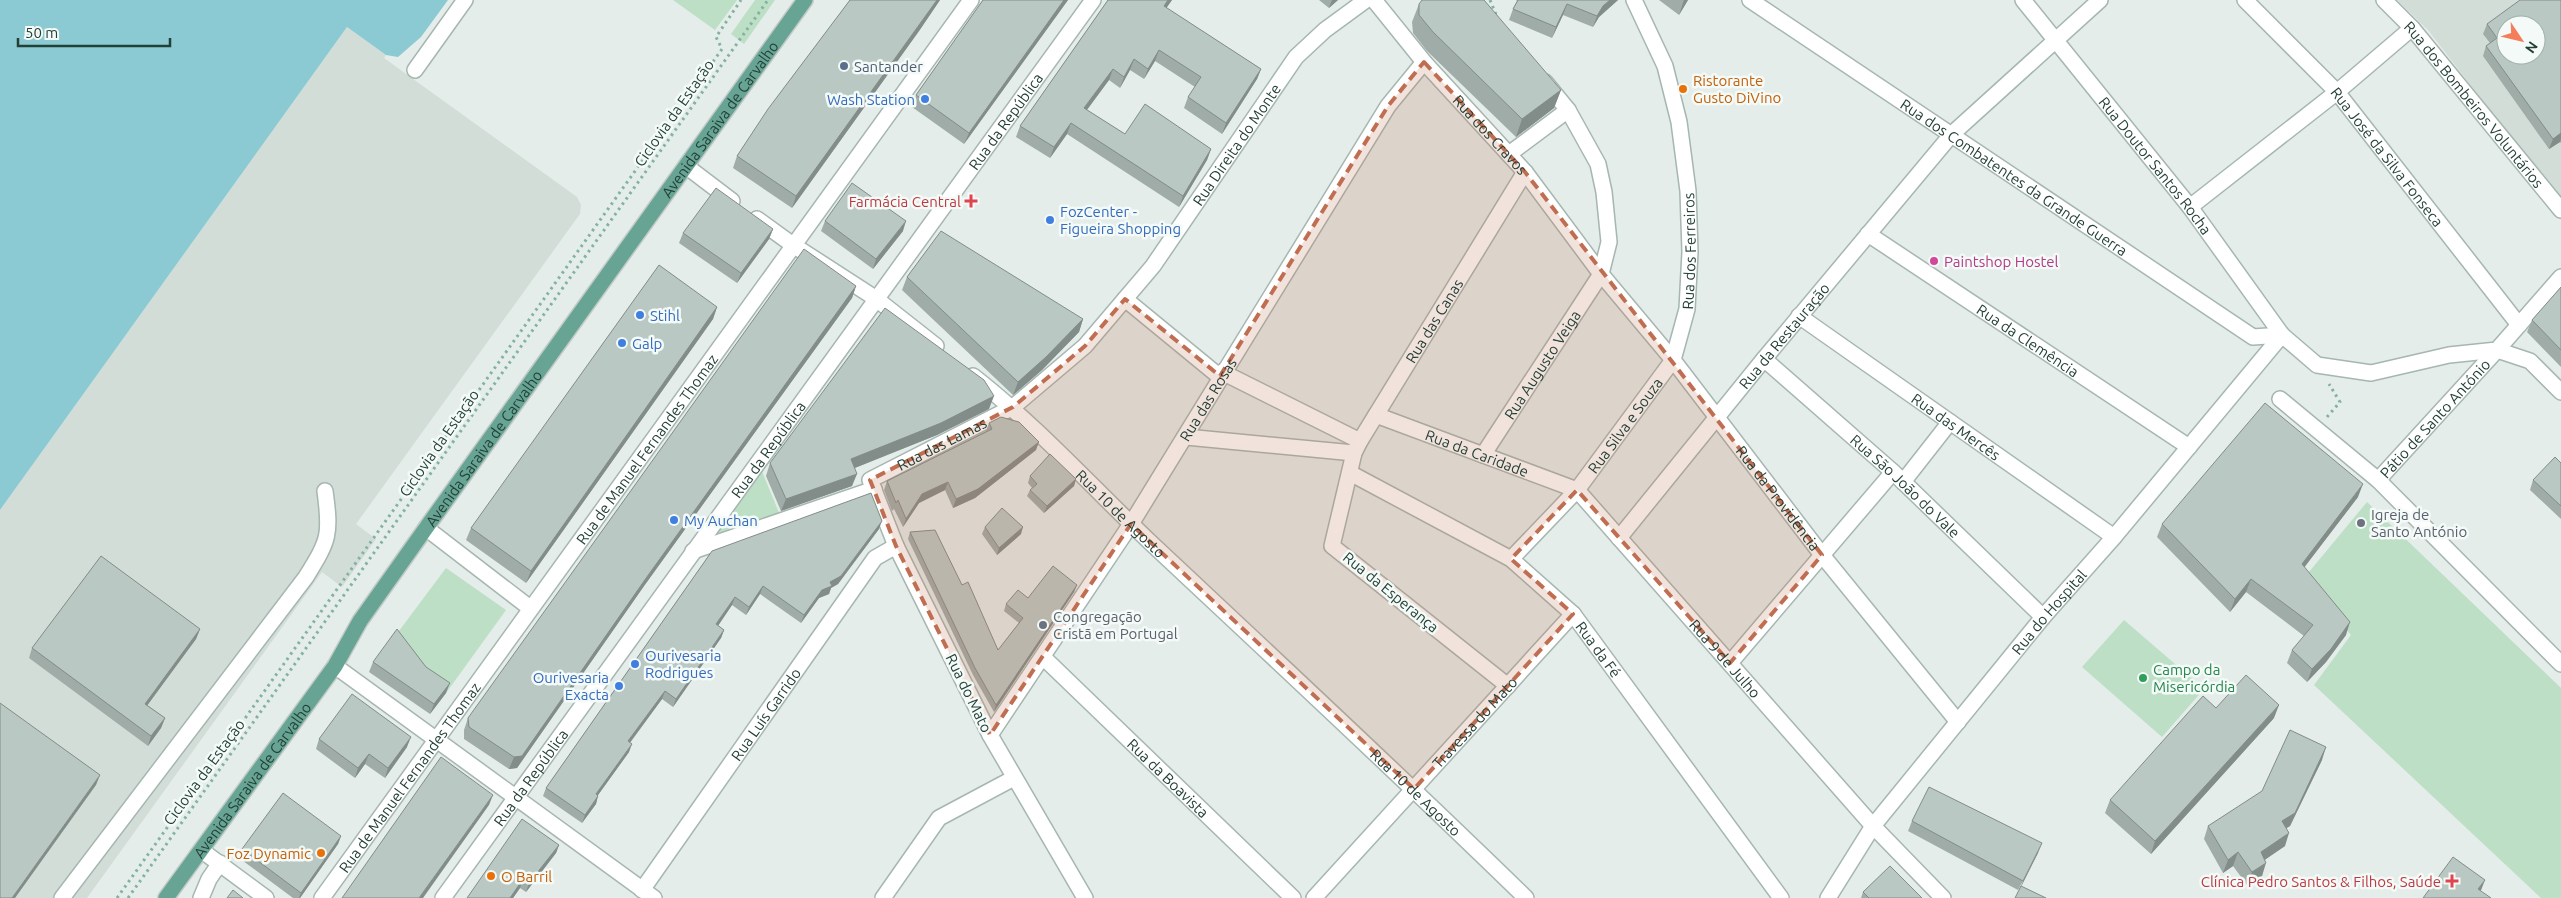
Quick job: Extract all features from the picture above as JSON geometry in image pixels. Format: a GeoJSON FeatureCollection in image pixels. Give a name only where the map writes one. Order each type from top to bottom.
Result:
{"type":"FeatureCollection","features":[{"type":"Feature","properties":{"kind":"main road","name":"Avenida Saraiva de Carvalho"},"geometry":{"type":"LineString","coordinates":[[166,898],[335,666],[360,621],[426,528],[806,0]]}},
{"type":"Feature","properties":{"kind":"street"},"geometry":{"type":"LineString","coordinates":[[415,70],[465,0]]}},
{"type":"Feature","properties":{"kind":"street","name":"Rua de Manuel Fernandes Thomaz"},"geometry":{"type":"LineString","coordinates":[[322,898],[971,0]]}},
{"type":"Feature","properties":{"kind":"street","name":"Rua da República"},"geometry":{"type":"LineString","coordinates":[[443,898],[875,298],[1093,0]]}},
{"type":"Feature","properties":{"kind":"street","name":"Rua Direita do Monte"},"geometry":{"type":"LineString","coordinates":[[1013,407],[1085,346],[1153,266],[1296,57],[1325,30],[1366,0]]}},
{"type":"Feature","properties":{"kind":"street","name":"Rua dos Cravos"},"geometry":{"type":"LineString","coordinates":[[1374,0],[1424,62],[1525,172],[1601,274]]}},
{"type":"Feature","properties":{"kind":"street","name":"Rua dos Ferreiros"},"geometry":{"type":"LineString","coordinates":[[1634,0],[1665,66],[1679,122],[1688,191],[1690,252],[1687,309],[1673,360]]}},
{"type":"Feature","properties":{"kind":"street","name":"Rua dos Combatentes da Grande Guerra"},"geometry":{"type":"LineString","coordinates":[[1750,0],[2253,337],[2282,335]]}},
{"type":"Feature","properties":{"kind":"street","name":"Rua Doutor Santos Rocha"},"geometry":{"type":"LineString","coordinates":[[2023,0],[2190,207],[2282,335],[2317,365]]}},
{"type":"Feature","properties":{"kind":"street","name":"Rua da Restauração"},"geometry":{"type":"LineString","coordinates":[[1619,538],[1799,316],[1952,134],[2100,0]]}},
{"type":"Feature","properties":{"kind":"street","name":"Rua José da Silva Fonseca"},"geometry":{"type":"LineString","coordinates":[[2245,0],[2337,92],[2519,324]]}},
{"type":"Feature","properties":{"kind":"street","name":"Rua dos Bombeiros Voluntários"},"geometry":{"type":"LineString","coordinates":[[2384,0],[2412,28],[2561,210]]}},
{"type":"Feature","properties":{"kind":"street"},"geometry":{"type":"LineString","coordinates":[[2190,207],[2337,92],[2412,28]]}},
{"type":"Feature","properties":{"kind":"street","name":"Rua das Rosas"},"geometry":{"type":"LineString","coordinates":[[990,735],[1131,524],[1186,436],[1221,374],[1388,106],[1424,62]]}},
{"type":"Feature","properties":{"kind":"street","name":"Rua Augusto Veiga"},"geometry":{"type":"LineString","coordinates":[[1483,455],[1601,274],[1609,242],[1604,192],[1598,164],[1568,110],[1536,72]]}},
{"type":"Feature","properties":{"kind":"street"},"geometry":{"type":"LineString","coordinates":[[1509,154],[1568,110]]}},
{"type":"Feature","properties":{"kind":"street"},"geometry":{"type":"LineString","coordinates":[[686,166],[793,245],[875,298],[944,353]]}},
{"type":"Feature","properties":{"kind":"street","name":"Rua das Canas"},"geometry":{"type":"LineString","coordinates":[[1350,473],[1357,447],[1525,172]]}},
{"type":"Feature","properties":{"kind":"street","name":"Rua da Clemência"},"geometry":{"type":"LineString","coordinates":[[1868,234],[2189,447]]}},
{"type":"Feature","properties":{"kind":"street","name":"Rua da Providência"},"geometry":{"type":"LineString","coordinates":[[1601,274],[1673,360],[1822,555],[1958,722]]}},
{"type":"Feature","properties":{"kind":"street","name":"Pátio de Santo António"},"geometry":{"type":"LineString","coordinates":[[2280,399],[2378,480],[2561,277]]}},
{"type":"Feature","properties":{"kind":"street"},"geometry":{"type":"LineString","coordinates":[[1125,299],[1221,374],[1357,447]]}},
{"type":"Feature","properties":{"kind":"street","name":"Rua das Mercês"},"geometry":{"type":"LineString","coordinates":[[1799,316],[2114,537]]}},
{"type":"Feature","properties":{"kind":"street","name":"Rua do Hospital"},"geometry":{"type":"LineString","coordinates":[[1828,898],[1873,826],[2043,617],[2114,537],[2282,335]]}},
{"type":"Feature","properties":{"kind":"street"},"geometry":{"type":"LineString","coordinates":[[2317,365],[2371,373],[2449,355],[2497,350],[2530,360],[2561,392]]}},
{"type":"Feature","properties":{"kind":"street","name":"Rua São João do Vale"},"geometry":{"type":"LineString","coordinates":[[1764,359],[1898,477],[2043,617]]}},
{"type":"Feature","properties":{"kind":"street","name":"Rua Silva e Souza"},"geometry":{"type":"LineString","coordinates":[[1510,559],[1577,490],[1673,360]]}},
{"type":"Feature","properties":{"kind":"street","name":"Rua 10 de Agosto"},"geometry":{"type":"LineString","coordinates":[[960,365],[1013,407],[1131,524],[1414,788],[1526,898]]}},
{"type":"Feature","properties":{"kind":"street","name":"Rua das Lamas"},"geometry":{"type":"LineString","coordinates":[[693,551],[872,484],[1013,407]]}},
{"type":"Feature","properties":{"kind":"street","name":"Rua da Caridade"},"geometry":{"type":"LineString","coordinates":[[1376,416],[1577,490]]}},
{"type":"Feature","properties":{"kind":"street"},"geometry":{"type":"LineString","coordinates":[[1730,663],[1822,555],[1950,422]]}},
{"type":"Feature","properties":{"kind":"street"},"geometry":{"type":"LineString","coordinates":[[1186,436],[1357,447]]}},
{"type":"Feature","properties":{"kind":"street","name":"Rua da Fé"},"geometry":{"type":"LineString","coordinates":[[1350,473],[1510,559],[1573,614],[1781,898]]}},
{"type":"Feature","properties":{"kind":"street","name":"Rua da Esperança"},"geometry":{"type":"LineString","coordinates":[[1350,473],[1332,546],[1508,686]]}},
{"type":"Feature","properties":{"kind":"street"},"geometry":{"type":"LineString","coordinates":[[2378,480],[2561,664]]}},
{"type":"Feature","properties":{"kind":"street","name":"Rua do Mato"},"geometry":{"type":"LineString","coordinates":[[872,484],[896,546],[990,735],[1085,898]]}},
{"type":"Feature","properties":{"kind":"street","name":"Rua 9 de Julho"},"geometry":{"type":"LineString","coordinates":[[1577,490],[1873,826],[1943,898]]}},
{"type":"Feature","properties":{"kind":"street"},"geometry":{"type":"LineString","coordinates":[[62,898],[306,577],[325,546],[329,522],[325,491]]}},
{"type":"Feature","properties":{"kind":"street"},"geometry":{"type":"LineString","coordinates":[[426,528],[530,608]]}},
{"type":"Feature","properties":{"kind":"street","name":"Rua Luís Garrido"},"geometry":{"type":"LineString","coordinates":[[648,894],[874,558],[896,546]]}},
{"type":"Feature","properties":{"kind":"street","name":"Travessa do Mato"},"geometry":{"type":"LineString","coordinates":[[1314,898],[1573,614]]}},
{"type":"Feature","properties":{"kind":"street","name":"Rua da Boavista"},"geometry":{"type":"LineString","coordinates":[[1043,657],[1294,898]]}},
{"type":"Feature","properties":{"kind":"street"},"geometry":{"type":"LineString","coordinates":[[335,666],[648,894]]}},
{"type":"Feature","properties":{"kind":"street"},"geometry":{"type":"LineString","coordinates":[[882,898],[939,818],[1014,778]]}},
{"type":"Feature","properties":{"kind":"street"},"geometry":{"type":"LineString","coordinates":[[201,850],[266,898]]}},
{"type":"Feature","properties":{"kind":"street"},"geometry":{"type":"LineString","coordinates":[[201,898],[209,879],[220,863]]}},
{"type":"Feature","properties":{"kind":"path"},"geometry":{"type":"LineString","coordinates":[[117,898],[722,49],[716,37],[741,0]]}},
{"type":"Feature","properties":{"kind":"path","name":"Ciclovia da Estação"},"geometry":{"type":"LineString","coordinates":[[128,898],[768,0]]}},
{"type":"Feature","properties":{"kind":"path"},"geometry":{"type":"LineString","coordinates":[[1490,0],[1501,25]]}},
{"type":"Feature","properties":{"kind":"path"},"geometry":{"type":"LineString","coordinates":[[2317,365],[2340,402],[2317,430]]}},
{"type":"Feature","properties":{"kind":"highlighted area"},"geometry":{"type":"Polygon","coordinates":[[[1424,62],[1525,172],[1822,555],[1730,663],[1577,490],[1511,559],[1573,614],[1414,789],[1131,524],[990,735],[896,546],[870,480],[1013,407],[1085,346],[1125,299],[1220,376],[1388,106],[1424,62]]]}},
{"type":"Feature","properties":{"kind":"shaded area"},"geometry":{"type":"Polygon","coordinates":[[[2397,0],[2561,0],[2561,202],[2428,30],[2397,0]]]}},
{"type":"Feature","properties":{"kind":"shaded area"},"geometry":{"type":"Polygon","coordinates":[[[347,27],[386,55],[384,58],[577,197],[581,205],[580,214],[356,524],[376,539],[342,587],[322,572],[87,898],[0,898],[0,510],[347,27]]]}},
{"type":"Feature","properties":{"kind":"green space"},"geometry":{"type":"Polygon","coordinates":[[[673,0],[737,0],[715,30],[673,0]]]}},
{"type":"Feature","properties":{"kind":"green space"},"geometry":{"type":"Polygon","coordinates":[[[755,0],[775,0],[744,44],[731,34],[755,0]]]}},
{"type":"Feature","properties":{"kind":"green space"},"geometry":{"type":"Polygon","coordinates":[[[761,469],[782,520],[693,551],[761,469]]]}},
{"type":"Feature","properties":{"kind":"green space"},"geometry":{"type":"Polygon","coordinates":[[[2367,502],[2561,688],[2561,898],[2541,898],[2314,685],[2351,635],[2304,578],[2367,502]]]}},
{"type":"Feature","properties":{"kind":"green space"},"geometry":{"type":"Polygon","coordinates":[[[446,568],[506,610],[446,693],[422,677],[393,639],[446,568]]]}},
{"type":"Feature","properties":{"kind":"green space","name":"Campo da Misericórdia"},"geometry":{"type":"Polygon","coordinates":[[[2124,620],[2204,689],[2162,737],[2082,667],[2124,620]]]}},
{"type":"Feature","properties":{"kind":"water"},"geometry":{"type":"Polygon","coordinates":[[[0,0],[448,0],[421,37],[398,57],[386,55],[347,27],[0,510],[0,0]]]}},
{"type":"Feature","properties":{"kind":"building"},"geometry":{"type":"Polygon","coordinates":[[[850,0],[937,0],[796,196],[737,156],[768,109],[850,0]]]}},
{"type":"Feature","properties":{"kind":"building"},"geometry":{"type":"Polygon","coordinates":[[[983,0],[1064,0],[969,133],[916,95],[983,0]]]}},
{"type":"Feature","properties":{"kind":"building"},"geometry":{"type":"Polygon","coordinates":[[[1108,0],[1168,0],[1164,6],[1261,69],[1226,123],[1188,97],[1201,77],[1159,50],[1148,69],[1134,59],[1124,77],[1113,69],[1084,108],[1125,134],[1145,104],[1211,149],[1183,196],[1071,123],[1054,147],[1020,126],[1108,0]]]}},
{"type":"Feature","properties":{"kind":"building"},"geometry":{"type":"Polygon","coordinates":[[[1422,0],[1484,0],[1561,90],[1522,119],[1433,32],[1419,15],[1419,4],[1422,0]]]}},
{"type":"Feature","properties":{"kind":"building"},"geometry":{"type":"Polygon","coordinates":[[[1518,0],[1610,0],[1603,6],[1597,16],[1567,4],[1556,27],[1513,9],[1518,0]]]}},
{"type":"Feature","properties":{"kind":"building"},"geometry":{"type":"Polygon","coordinates":[[[2520,0],[2561,0],[2561,133],[2553,139],[2500,65],[2546,65],[2546,15],[2499,15],[2520,0]]]}},
{"type":"Feature","properties":{"kind":"building"},"geometry":{"type":"Polygon","coordinates":[[[2496,17],[2496,37],[2487,24],[2496,17]]]}},
{"type":"Feature","properties":{"kind":"building"},"geometry":{"type":"Polygon","coordinates":[[[2496,39],[2496,60],[2486,46],[2496,39]]]}},
{"type":"Feature","properties":{"kind":"building"},"geometry":{"type":"Polygon","coordinates":[[[852,183],[906,221],[876,259],[825,221],[852,183]]]}},
{"type":"Feature","properties":{"kind":"building"},"geometry":{"type":"Polygon","coordinates":[[[716,188],[773,229],[741,273],[683,233],[716,188]]]}},
{"type":"Feature","properties":{"kind":"building"},"geometry":{"type":"Polygon","coordinates":[[[941,231],[1083,319],[1046,357],[1018,382],[907,277],[941,231]]]}},
{"type":"Feature","properties":{"kind":"building"},"geometry":{"type":"Polygon","coordinates":[[[804,249],[856,286],[649,574],[522,756],[514,757],[469,727],[468,718],[804,249]]]}},
{"type":"Feature","properties":{"kind":"building"},"geometry":{"type":"Polygon","coordinates":[[[659,265],[717,307],[531,571],[471,528],[659,265]]]}},
{"type":"Feature","properties":{"kind":"building"},"geometry":{"type":"Polygon","coordinates":[[[2561,287],[2561,350],[2532,320],[2561,287]]]}},
{"type":"Feature","properties":{"kind":"building"},"geometry":{"type":"Polygon","coordinates":[[[885,308],[984,380],[994,396],[941,423],[851,459],[857,474],[786,499],[770,463],[885,308]]]}},
{"type":"Feature","properties":{"kind":"building"},"geometry":{"type":"Polygon","coordinates":[[[2265,403],[2363,484],[2302,564],[2350,622],[2331,649],[2312,669],[2292,650],[2313,625],[2251,579],[2235,599],[2162,524],[2265,403]]]}},
{"type":"Feature","properties":{"kind":"building"},"geometry":{"type":"Polygon","coordinates":[[[1001,417],[1019,422],[1039,442],[978,489],[956,499],[948,482],[922,494],[906,519],[898,500],[896,503],[887,481],[992,429],[989,423],[1001,417]]]}},
{"type":"Feature","properties":{"kind":"building"},"geometry":{"type":"Polygon","coordinates":[[[1050,454],[1076,479],[1047,506],[1030,490],[1037,484],[1030,476],[1050,454]]]}},
{"type":"Feature","properties":{"kind":"building"},"geometry":{"type":"Polygon","coordinates":[[[2555,457],[2561,463],[2561,506],[2533,480],[2555,457]]]}},
{"type":"Feature","properties":{"kind":"building"},"geometry":{"type":"Polygon","coordinates":[[[871,493],[882,521],[841,576],[830,582],[832,586],[822,590],[804,615],[763,586],[749,607],[735,597],[716,624],[724,630],[676,699],[665,691],[628,741],[632,744],[596,794],[598,796],[585,815],[546,788],[712,551],[871,493]]]}},
{"type":"Feature","properties":{"kind":"building"},"geometry":{"type":"Polygon","coordinates":[[[1002,508],[1023,527],[999,548],[985,527],[1002,508]]]}},
{"type":"Feature","properties":{"kind":"building"},"geometry":{"type":"Polygon","coordinates":[[[935,530],[962,585],[968,582],[998,650],[1023,618],[1006,604],[1018,590],[1028,598],[1053,566],[1077,585],[996,705],[975,668],[910,532],[935,530]]]}},
{"type":"Feature","properties":{"kind":"building"},"geometry":{"type":"Polygon","coordinates":[[[101,556],[200,629],[145,704],[165,718],[151,736],[32,648],[101,556]]]}},
{"type":"Feature","properties":{"kind":"building"},"geometry":{"type":"Polygon","coordinates":[[[397,629],[426,667],[450,683],[434,704],[373,662],[397,629]]]}},
{"type":"Feature","properties":{"kind":"building"},"geometry":{"type":"Polygon","coordinates":[[[2246,675],[2279,705],[2155,841],[2110,800],[2203,696],[2216,708],[2246,675]]]}},
{"type":"Feature","properties":{"kind":"building"},"geometry":{"type":"Polygon","coordinates":[[[352,694],[411,737],[388,768],[369,754],[358,768],[319,739],[352,694]]]}},
{"type":"Feature","properties":{"kind":"building"},"geometry":{"type":"Polygon","coordinates":[[[0,703],[100,775],[12,898],[0,898],[0,703]]]}},
{"type":"Feature","properties":{"kind":"building"},"geometry":{"type":"Polygon","coordinates":[[[2290,730],[2326,747],[2295,813],[2282,821],[2289,833],[2261,852],[2266,863],[2252,872],[2238,852],[2228,860],[2208,826],[2262,791],[2290,730]]]}},
{"type":"Feature","properties":{"kind":"building"},"geometry":{"type":"Polygon","coordinates":[[[441,757],[493,795],[419,898],[342,898],[441,757]]]}},
{"type":"Feature","properties":{"kind":"building"},"geometry":{"type":"Polygon","coordinates":[[[1929,787],[2042,843],[2023,881],[1912,821],[1929,787]]]}},
{"type":"Feature","properties":{"kind":"building"},"geometry":{"type":"Polygon","coordinates":[[[283,793],[341,836],[301,893],[242,849],[283,793]]]}},
{"type":"Feature","properties":{"kind":"building"},"geometry":{"type":"Polygon","coordinates":[[[522,819],[559,845],[529,883],[523,879],[510,898],[467,898],[522,819]]]}},
{"type":"Feature","properties":{"kind":"building"},"geometry":{"type":"Polygon","coordinates":[[[2453,857],[2485,880],[2478,889],[2491,898],[2423,898],[2453,857]]]}},
{"type":"Feature","properties":{"kind":"building"},"geometry":{"type":"Polygon","coordinates":[[[1890,866],[1922,898],[1869,898],[1863,892],[1890,866]]]}},
{"type":"Feature","properties":{"kind":"building"},"geometry":{"type":"Polygon","coordinates":[[[2021,886],[2046,898],[2015,898],[2021,886]]]}},
{"type":"Feature","properties":{"kind":"building"},"geometry":{"type":"Polygon","coordinates":[[[233,890],[243,898],[227,898],[233,890]]]}},
{"type":"Feature","properties":{"kind":"place","name":"Santander"},"geometry":{"type":"Point","coordinates":[844,66]}},
{"type":"Feature","properties":{"kind":"place","name":"Ristorante Gusto DiVino"},"geometry":{"type":"Point","coordinates":[1683,89]}},
{"type":"Feature","properties":{"kind":"place","name":"Wash Station"},"geometry":{"type":"Point","coordinates":[925,99]}},
{"type":"Feature","properties":{"kind":"place","name":"Farmácia Central"},"geometry":{"type":"Point","coordinates":[971,201]}},
{"type":"Feature","properties":{"kind":"place","name":"FozCenter - Figueira Shopping"},"geometry":{"type":"Point","coordinates":[1050,220]}},
{"type":"Feature","properties":{"kind":"place","name":"Paintshop Hostel"},"geometry":{"type":"Point","coordinates":[1934,261]}},
{"type":"Feature","properties":{"kind":"place","name":"Stihl"},"geometry":{"type":"Point","coordinates":[640,315]}},
{"type":"Feature","properties":{"kind":"place","name":"Galp"},"geometry":{"type":"Point","coordinates":[622,343]}},
{"type":"Feature","properties":{"kind":"place","name":"My Auchan"},"geometry":{"type":"Point","coordinates":[674,520]}},
{"type":"Feature","properties":{"kind":"place","name":"Igreja de Santo António"},"geometry":{"type":"Point","coordinates":[2361,523]}},
{"type":"Feature","properties":{"kind":"place","name":"Congregação Cristã em Portugal"},"geometry":{"type":"Point","coordinates":[1043,625]}},
{"type":"Feature","properties":{"kind":"place","name":"Ourivesaria Rodrigues"},"geometry":{"type":"Point","coordinates":[635,664]}},
{"type":"Feature","properties":{"kind":"place","name":"Campo da Misericórdia"},"geometry":{"type":"Point","coordinates":[2143,678]}},
{"type":"Feature","properties":{"kind":"place","name":"Ourivesaria Exacta"},"geometry":{"type":"Point","coordinates":[619,686]}},
{"type":"Feature","properties":{"kind":"place","name":"Foz Dynamic"},"geometry":{"type":"Point","coordinates":[321,853]}},
{"type":"Feature","properties":{"kind":"place","name":"O Barril"},"geometry":{"type":"Point","coordinates":[491,876]}},
{"type":"Feature","properties":{"kind":"place","name":"Clínica Pedro Santos & Filhos, Saúde"},"geometry":{"type":"Point","coordinates":[2452,881]}}]}
